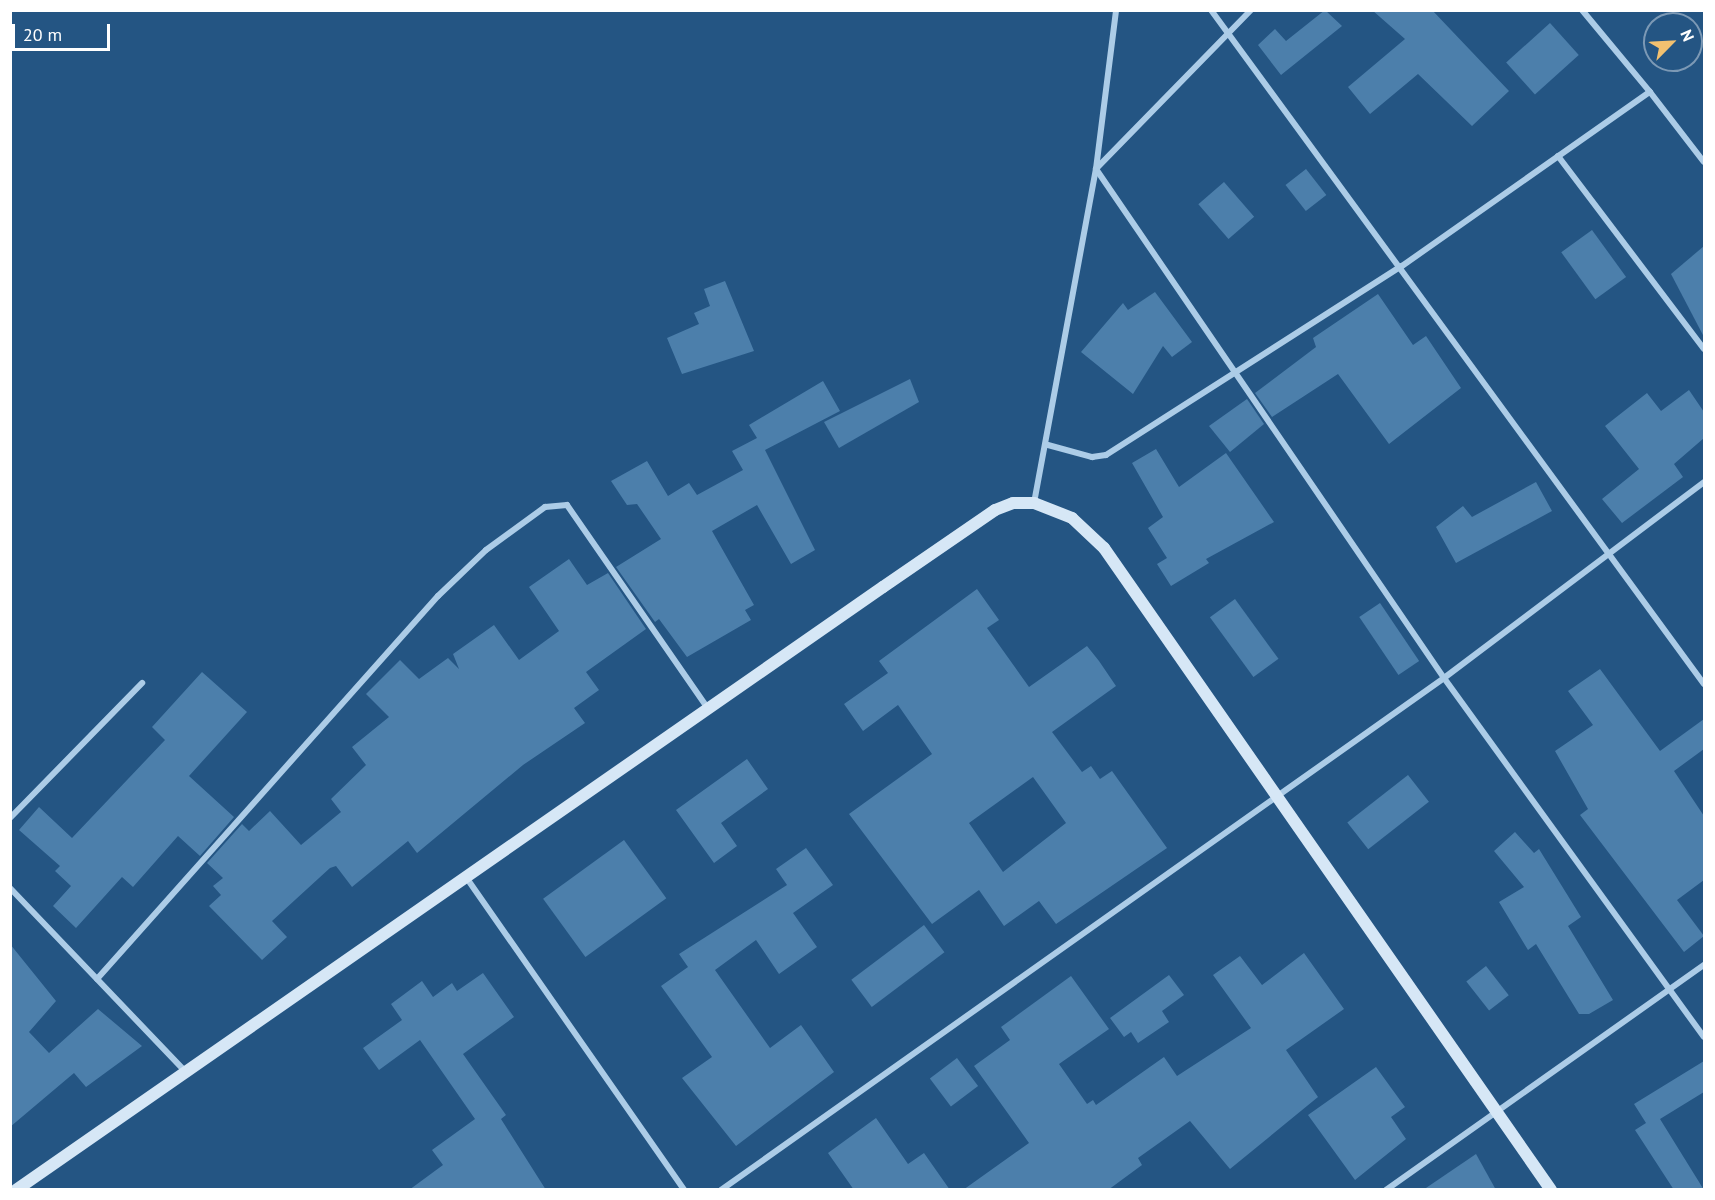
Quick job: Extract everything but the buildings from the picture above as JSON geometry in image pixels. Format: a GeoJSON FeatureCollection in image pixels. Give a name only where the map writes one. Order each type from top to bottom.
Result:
{"type":"FeatureCollection","features":[{"type":"Feature","properties":{"kind":"street"},"geometry":{"type":"LineString","coordinates":[[1034,503],[1048,445],[1096,169],[1116,10]]}},
{"type":"Feature","properties":{"kind":"street"},"geometry":{"type":"LineString","coordinates":[[1211,10],[1402,266],[1704,684]]}},
{"type":"Feature","properties":{"kind":"street"},"geometry":{"type":"LineString","coordinates":[[1096,169],[1251,10]]}},
{"type":"Feature","properties":{"kind":"street"},"geometry":{"type":"LineString","coordinates":[[1582,10],[1704,162]]}},
{"type":"Feature","properties":{"kind":"street"},"geometry":{"type":"LineString","coordinates":[[1048,445],[1092,457],[1106,455],[1235,377],[1402,266],[1650,92]]}},
{"type":"Feature","properties":{"kind":"street"},"geometry":{"type":"LineString","coordinates":[[1558,156],[1704,349]]}},
{"type":"Feature","properties":{"kind":"street"},"geometry":{"type":"LineString","coordinates":[[1096,169],[1235,377],[1444,678],[1704,1037]]}},
{"type":"Feature","properties":{"kind":"street"},"geometry":{"type":"LineString","coordinates":[[721,1190],[1275,795],[1444,678],[1610,556],[1704,482]]}},
{"type":"Feature","properties":{"kind":"street"},"geometry":{"type":"LineString","coordinates":[[16,1190],[188,1075],[468,880],[707,707],[994,510],[1034,503],[1072,518],[1104,548],[1551,1190]]}},
{"type":"Feature","properties":{"kind":"street"},"geometry":{"type":"LineString","coordinates":[[97,978],[438,596],[486,550],[545,507],[567,506],[707,707]]}},
{"type":"Feature","properties":{"kind":"street"},"geometry":{"type":"LineString","coordinates":[[10,819],[142,683]]}},
{"type":"Feature","properties":{"kind":"street"},"geometry":{"type":"LineString","coordinates":[[468,880],[684,1190]]}},
{"type":"Feature","properties":{"kind":"street"},"geometry":{"type":"LineString","coordinates":[[10,888],[188,1075]]}},
{"type":"Feature","properties":{"kind":"street"},"geometry":{"type":"LineString","coordinates":[[1386,1190],[1704,964]]}}]}
